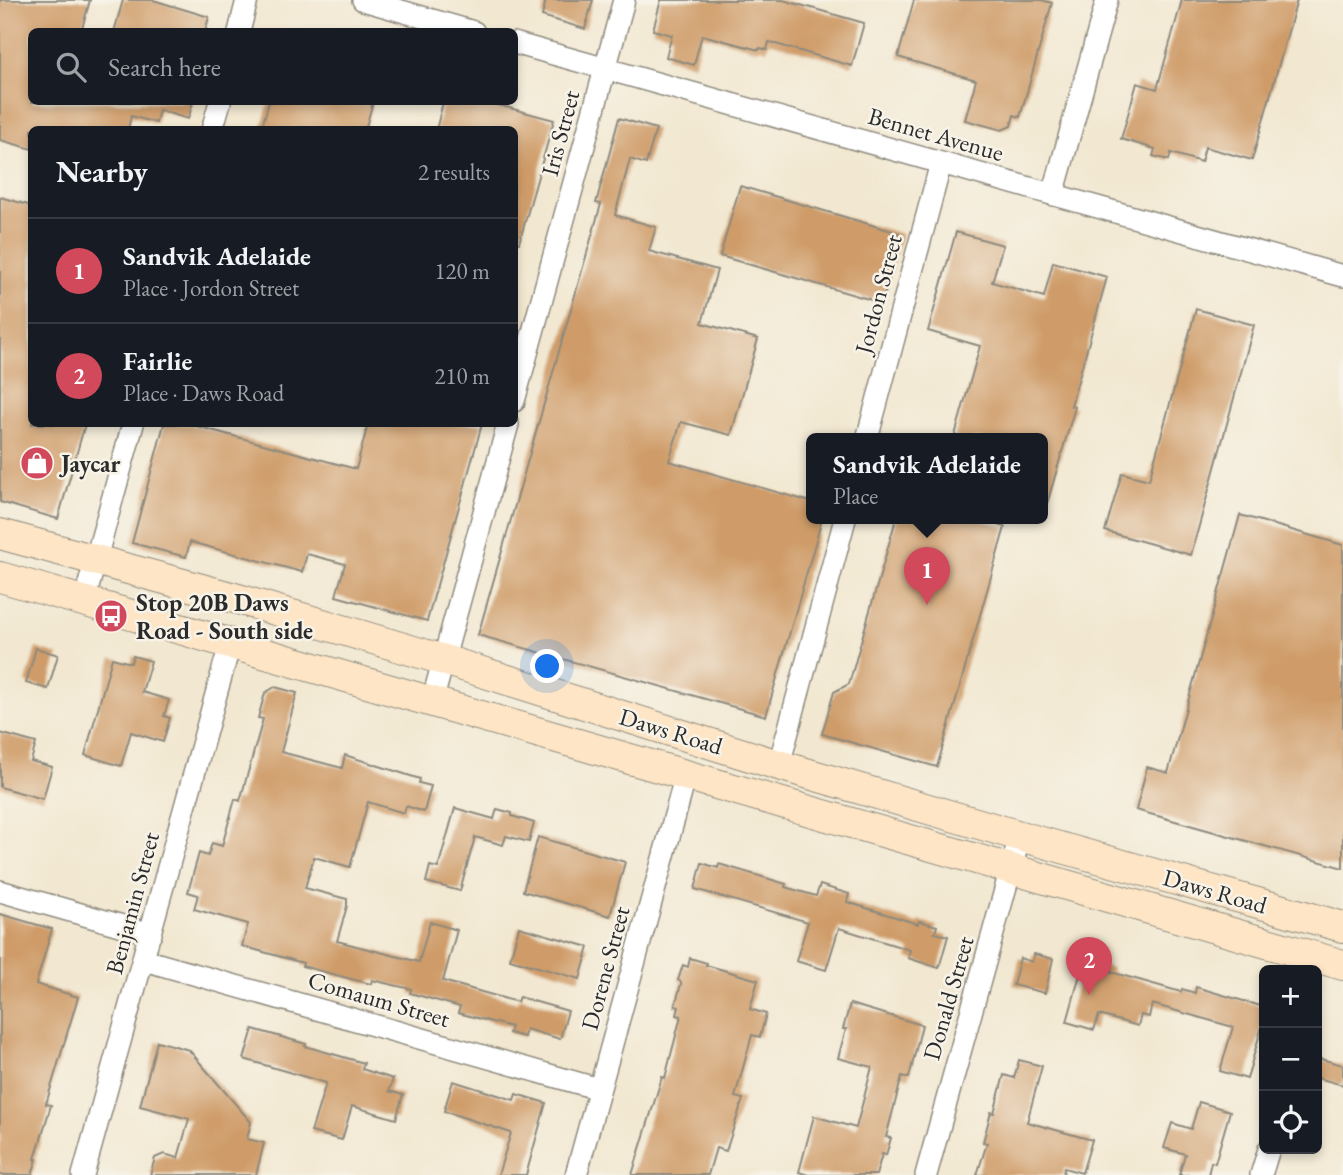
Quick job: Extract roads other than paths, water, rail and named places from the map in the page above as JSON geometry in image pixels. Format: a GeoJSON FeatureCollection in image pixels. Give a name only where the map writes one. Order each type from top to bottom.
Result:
{"type":"FeatureCollection","features":[{"type":"Feature","properties":{"kind":"main road","name":"Daws Road"},"geometry":{"type":"LineString","coordinates":[[0,534],[238,599],[444,660],[779,765],[1343,927]]}},
{"type":"Feature","properties":{"kind":"main road","name":"Daws Road"},"geometry":{"type":"LineString","coordinates":[[0,578],[1011,869],[1327,967]]}},
{"type":"Feature","properties":{"kind":"street"},"geometry":{"type":"LineString","coordinates":[[240,28],[247,0]]}},
{"type":"Feature","properties":{"kind":"street"},"geometry":{"type":"LineString","coordinates":[[363,0],[460,28]]}},
{"type":"Feature","properties":{"kind":"street","name":"Iris Street"},"geometry":{"type":"LineString","coordinates":[[518,386],[624,0]]}},
{"type":"Feature","properties":{"kind":"street"},"geometry":{"type":"LineString","coordinates":[[1053,195],[1107,0]]}},
{"type":"Feature","properties":{"kind":"street","name":"Bennet Avenue"},"geometry":{"type":"LineString","coordinates":[[518,44],[1343,276]]}},
{"type":"Feature","properties":{"kind":"street"},"geometry":{"type":"LineString","coordinates":[[213,126],[219,105]]}},
{"type":"Feature","properties":{"kind":"street","name":"Jordon Street"},"geometry":{"type":"LineString","coordinates":[[869,433],[941,163]]}},
{"type":"Feature","properties":{"kind":"street"},"geometry":{"type":"LineString","coordinates":[[84,602],[132,427]]}},
{"type":"Feature","properties":{"kind":"street"},"geometry":{"type":"LineString","coordinates":[[432,702],[507,427]]}},
{"type":"Feature","properties":{"kind":"street"},"geometry":{"type":"LineString","coordinates":[[779,765],[844,524]]}},
{"type":"Feature","properties":{"kind":"street","name":"Benjamin Street"},"geometry":{"type":"LineString","coordinates":[[83,1175],[230,644]]}},
{"type":"Feature","properties":{"kind":"street","name":"Dorene Street"},"geometry":{"type":"LineString","coordinates":[[576,1175],[686,775]]}},
{"type":"Feature","properties":{"kind":"street","name":"Donald Street"},"geometry":{"type":"LineString","coordinates":[[926,1175],[1020,836]]}},
{"type":"Feature","properties":{"kind":"street"},"geometry":{"type":"LineString","coordinates":[[0,891],[151,934]]}},
{"type":"Feature","properties":{"kind":"street","name":"Comaum Street"},"geometry":{"type":"LineString","coordinates":[[144,960],[599,1089]]}},
{"type":"Feature","properties":{"kind":"street"},"geometry":{"type":"LineString","coordinates":[[1261,1175],[1267,1154]]}},
{"type":"Feature","properties":{"kind":"place","name":"Jaycar"},"geometry":{"type":"Point","coordinates":[37,463]}},
{"type":"Feature","properties":{"kind":"place","name":"Sandvik Adelaide"},"geometry":{"type":"Point","coordinates":[927,605]}},
{"type":"Feature","properties":{"kind":"place","name":"Stop 20B Daws Road - South side"},"geometry":{"type":"Point","coordinates":[111,616]}},
{"type":"Feature","properties":{"kind":"place","name":"Fairlie"},"geometry":{"type":"Point","coordinates":[1089,995]}}]}
